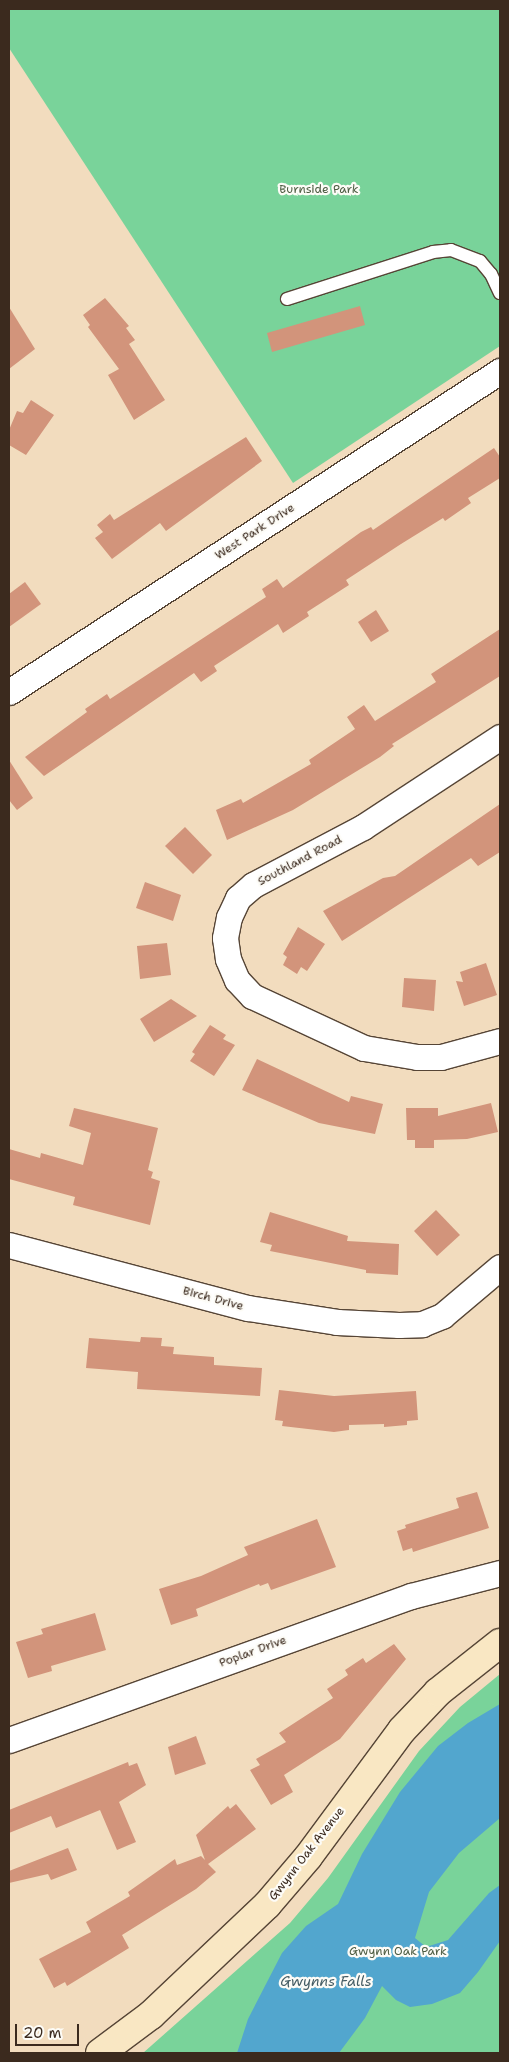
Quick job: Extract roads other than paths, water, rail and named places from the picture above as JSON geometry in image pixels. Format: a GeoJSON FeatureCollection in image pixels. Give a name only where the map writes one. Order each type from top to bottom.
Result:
{"type":"FeatureCollection","features":[{"type":"Feature","properties":{"kind":"main road","name":"Gwynn Oak Avenue"},"geometry":{"type":"LineString","coordinates":[[100,2053],[151,2015],[267,1905],[308,1857],[402,1730],[438,1692],[500,1643]]}},
{"type":"Feature","properties":{"kind":"street","name":"West Park Drive"},"geometry":{"type":"LineString","coordinates":[[9,692],[500,371]]}},
{"type":"Feature","properties":{"kind":"street","name":"Southland Road"},"geometry":{"type":"LineString","coordinates":[[500,737],[364,826],[253,885],[238,898],[229,917],[225,938],[228,959],[237,980],[252,996],[364,1048],[417,1057],[441,1057],[500,1041]]}},
{"type":"Feature","properties":{"kind":"street","name":"Birch Drive"},"geometry":{"type":"LineString","coordinates":[[9,1245],[248,1308],[337,1322],[422,1324],[442,1316],[459,1304],[500,1267]]}},
{"type":"Feature","properties":{"kind":"street","name":"Poplar Drive"},"geometry":{"type":"LineString","coordinates":[[9,1740],[411,1596],[500,1572]]}},
{"type":"Feature","properties":{"kind":"lane"},"geometry":{"type":"LineString","coordinates":[[286,299],[433,252],[451,250],[480,261],[491,274],[500,293]]}},
{"type":"Feature","properties":{"kind":"water","name":"Gwynns Falls"},"geometry":{"type":"Polygon","coordinates":[[[500,1704],[500,1818],[459,1853],[429,1892],[415,1938],[426,1947],[448,1940],[489,1893],[500,1885],[500,1941],[478,1972],[460,1993],[432,2004],[410,2007],[396,2000],[382,1986],[365,2018],[339,2053],[237,2053],[248,2019],[282,1953],[306,1926],[338,1904],[362,1854],[400,1792],[438,1746],[468,1723],[500,1704]]]}},
{"type":"Feature","properties":{"kind":"park label","name":"Burnside Park"},"geometry":{"type":"Point","coordinates":[319,190]}},
{"type":"Feature","properties":{"kind":"park label","name":"Gwynn Oak Park"},"geometry":{"type":"Point","coordinates":[398,1952]}}]}
